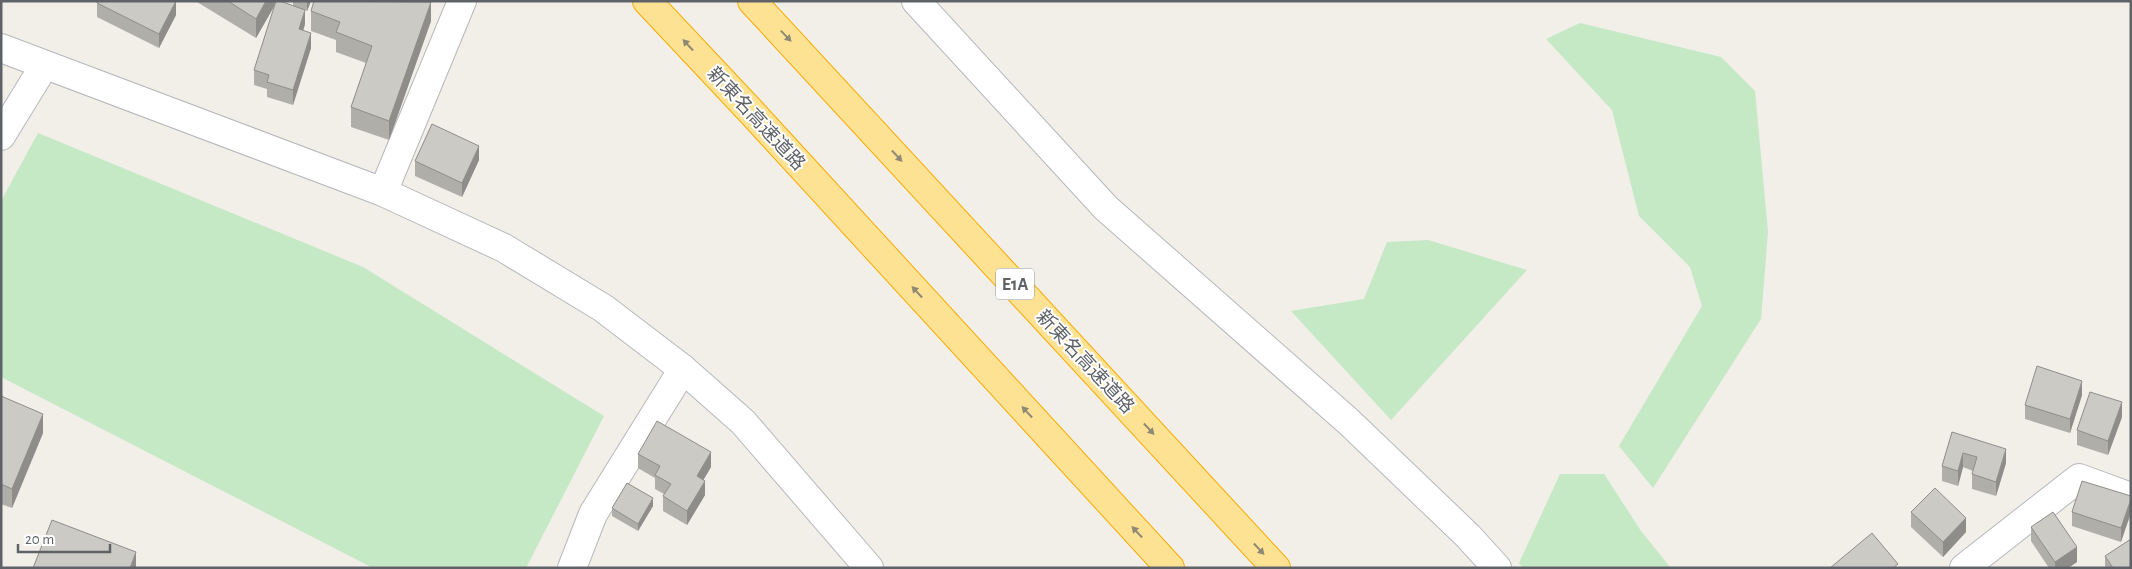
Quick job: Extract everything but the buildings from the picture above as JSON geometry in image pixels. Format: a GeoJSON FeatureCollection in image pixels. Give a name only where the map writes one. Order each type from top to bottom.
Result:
{"type":"FeatureCollection","features":[{"type":"Feature","properties":{"kind":"highway","name":"新東名高速道路"},"geometry":{"type":"LineString","coordinates":[[647,1],[756,116],[1170,568]]}},
{"type":"Feature","properties":{"kind":"highway","name":"新東名高速道路"},"geometry":{"type":"LineString","coordinates":[[752,1],[1276,568]]}},
{"type":"Feature","properties":{"kind":"street"},"geometry":{"type":"LineString","coordinates":[[383,192],[462,1]]}},
{"type":"Feature","properties":{"kind":"street"},"geometry":{"type":"LineString","coordinates":[[916,1],[1106,208],[1349,422],[1468,536],[1497,568]]}},
{"type":"Feature","properties":{"kind":"street"},"geometry":{"type":"LineString","coordinates":[[1,48],[44,66],[383,192],[504,248],[603,308],[683,369],[743,422],[869,568]]}},
{"type":"Feature","properties":{"kind":"street"},"geometry":{"type":"LineString","coordinates":[[1,136],[44,66]]}},
{"type":"Feature","properties":{"kind":"street"},"geometry":{"type":"LineString","coordinates":[[572,568],[593,514],[683,369]]}},
{"type":"Feature","properties":{"kind":"street"},"geometry":{"type":"LineString","coordinates":[[1964,568],[2079,478],[2131,497]]}},
{"type":"Feature","properties":{"kind":"green space"},"geometry":{"type":"Polygon","coordinates":[[[1580,23],[1721,57],[1755,91],[1768,232],[1761,319],[1653,488],[1619,446],[1702,306],[1690,267],[1639,216],[1612,110],[1546,39],[1580,23]]]}},
{"type":"Feature","properties":{"kind":"green space"},"geometry":{"type":"Polygon","coordinates":[[[38,133],[363,267],[604,416],[526,568],[373,568],[1,377],[1,201],[38,133]]]}},
{"type":"Feature","properties":{"kind":"green space"},"geometry":{"type":"Polygon","coordinates":[[[1428,240],[1527,270],[1391,420],[1291,311],[1364,299],[1387,242],[1428,240]]]}},
{"type":"Feature","properties":{"kind":"green space"},"geometry":{"type":"Polygon","coordinates":[[[1560,474],[1604,474],[1641,531],[1671,568],[1523,568],[1519,563],[1560,474]]]}}]}
